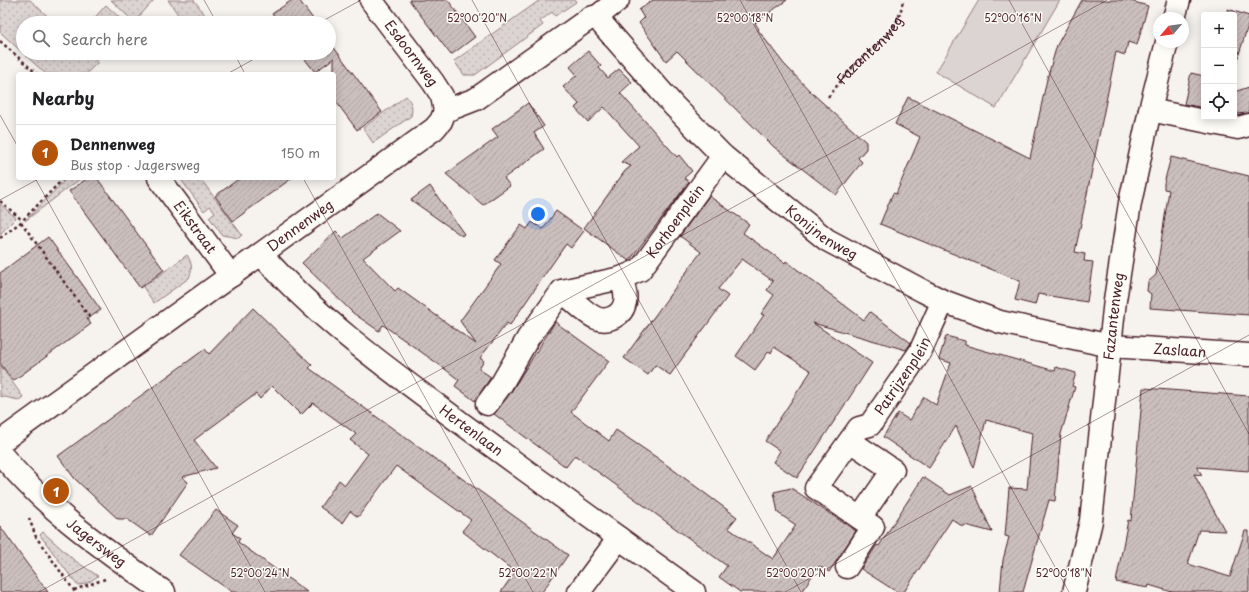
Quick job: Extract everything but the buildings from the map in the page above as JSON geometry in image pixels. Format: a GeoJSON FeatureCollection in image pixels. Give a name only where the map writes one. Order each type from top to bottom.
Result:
{"type":"FeatureCollection","features":[{"type":"Feature","properties":{"kind":"street","name":"Esdoornweg"},"geometry":{"type":"LineString","coordinates":[[371,0],[433,82],[442,96],[445,111]]}},
{"type":"Feature","properties":{"kind":"street"},"geometry":{"type":"LineString","coordinates":[[1176,12],[1179,0]]}},
{"type":"Feature","properties":{"kind":"street"},"geometry":{"type":"LineString","coordinates":[[445,111],[476,99],[590,18],[611,5]]}},
{"type":"Feature","properties":{"kind":"street","name":"Konijnenweg"},"geometry":{"type":"LineString","coordinates":[[611,5],[604,25],[673,105],[723,156],[827,240],[943,301],[1000,322],[1111,346]]}},
{"type":"Feature","properties":{"kind":"street","name":"Fazantenweg"},"geometry":{"type":"LineString","coordinates":[[1074,592],[1091,521],[1115,300],[1129,210],[1150,110],[1166,48]]}},
{"type":"Feature","properties":{"kind":"street"},"geometry":{"type":"LineString","coordinates":[[1150,110],[1238,128],[1249,125]]}},
{"type":"Feature","properties":{"kind":"street","name":"Dennenweg"},"geometry":{"type":"LineString","coordinates":[[2,440],[434,129],[441,121],[445,111]]}},
{"type":"Feature","properties":{"kind":"street","name":"Korhoenplein"},"geometry":{"type":"LineString","coordinates":[[562,291],[621,278],[640,270],[723,156]]}},
{"type":"Feature","properties":{"kind":"street","name":"Eikstraat"},"geometry":{"type":"LineString","coordinates":[[160,180],[231,276]]}},
{"type":"Feature","properties":{"kind":"street","name":"Hertenlaan"},"geometry":{"type":"LineString","coordinates":[[261,254],[287,283],[319,313],[382,365],[694,592]]}},
{"type":"Feature","properties":{"kind":"street"},"geometry":{"type":"LineString","coordinates":[[487,404],[501,385],[528,338],[562,291],[592,316],[606,320],[616,316],[623,309],[626,296],[621,278]]}},
{"type":"Feature","properties":{"kind":"street","name":"Patrijzenplein"},"geometry":{"type":"LineString","coordinates":[[847,567],[873,528],[816,488],[859,428],[870,425],[920,352],[943,301]]}},
{"type":"Feature","properties":{"kind":"street","name":"Zaslaan"},"geometry":{"type":"LineString","coordinates":[[1111,346],[1249,355]]}},
{"type":"Feature","properties":{"kind":"street","name":"Jagersweg"},"geometry":{"type":"LineString","coordinates":[[2,440],[22,480],[82,533],[164,592]]}},
{"type":"Feature","properties":{"kind":"street"},"geometry":{"type":"LineString","coordinates":[[850,441],[893,470],[860,518]]}},
{"type":"Feature","properties":{"kind":"street"},"geometry":{"type":"LineString","coordinates":[[579,592],[619,538]]}},
{"type":"Feature","properties":{"kind":"path","name":"Fazantenweg"},"geometry":{"type":"LineString","coordinates":[[828,97],[854,66],[881,43],[891,32],[898,20],[903,0]]}},
{"type":"Feature","properties":{"kind":"path"},"geometry":{"type":"LineString","coordinates":[[0,40],[16,55]]}},
{"type":"Feature","properties":{"kind":"path"},"geometry":{"type":"LineString","coordinates":[[22,60],[35,72]]}},
{"type":"Feature","properties":{"kind":"path"},"geometry":{"type":"LineString","coordinates":[[0,238],[22,221],[62,180]]}},
{"type":"Feature","properties":{"kind":"path"},"geometry":{"type":"LineString","coordinates":[[0,201],[22,221],[90,318]]}},
{"type":"Feature","properties":{"kind":"path"},"geometry":{"type":"LineString","coordinates":[[43,499],[30,514],[28,520],[36,537],[74,591],[111,577]]}},
{"type":"Feature","properties":{"kind":"shaded area"},"geometry":{"type":"Polygon","coordinates":[[[0,0],[30,0],[47,16],[16,16],[16,47],[0,32],[0,0]]]}},
{"type":"Feature","properties":{"kind":"shaded area"},"geometry":{"type":"Polygon","coordinates":[[[111,0],[154,0],[139,16],[128,16],[111,0]]]}},
{"type":"Feature","properties":{"kind":"shaded area"},"geometry":{"type":"Polygon","coordinates":[[[168,0],[194,0],[206,16],[179,16],[168,0]]]}},
{"type":"Feature","properties":{"kind":"shaded area"},"geometry":{"type":"Polygon","coordinates":[[[540,0],[575,0],[576,2],[555,16],[552,12],[540,21],[543,25],[475,75],[464,75],[454,61],[540,0]]]}},
{"type":"Feature","properties":{"kind":"shaded area"},"geometry":{"type":"Polygon","coordinates":[[[979,0],[1060,0],[996,108],[936,72],[979,0]]]}},
{"type":"Feature","properties":{"kind":"shaded area"},"geometry":{"type":"Polygon","coordinates":[[[106,5],[118,16],[96,16],[106,5]]]}},
{"type":"Feature","properties":{"kind":"shaded area"},"geometry":{"type":"Polygon","coordinates":[[[31,60],[96,60],[98,62],[88,72],[44,72],[31,60]]]}},
{"type":"Feature","properties":{"kind":"shaded area"},"geometry":{"type":"Polygon","coordinates":[[[406,96],[412,105],[411,116],[373,143],[363,128],[406,96]]]}},
{"type":"Feature","properties":{"kind":"shaded area"},"geometry":{"type":"Polygon","coordinates":[[[65,180],[78,180],[25,221],[65,180]]]}},
{"type":"Feature","properties":{"kind":"shaded area"},"geometry":{"type":"Polygon","coordinates":[[[181,180],[201,180],[242,235],[239,238],[222,235],[209,217],[215,212],[210,206],[204,211],[181,180]]]}},
{"type":"Feature","properties":{"kind":"shaded area"},"geometry":{"type":"Polygon","coordinates":[[[0,204],[16,218],[0,234],[0,204]]]}},
{"type":"Feature","properties":{"kind":"shaded area"},"geometry":{"type":"Polygon","coordinates":[[[187,255],[191,266],[189,278],[154,303],[143,287],[187,255]]]}},
{"type":"Feature","properties":{"kind":"shaded area"},"geometry":{"type":"Polygon","coordinates":[[[0,365],[23,397],[19,400],[0,396],[0,365]]]}},
{"type":"Feature","properties":{"kind":"shaded area"},"geometry":{"type":"Polygon","coordinates":[[[43,532],[74,560],[98,576],[86,584],[77,585],[40,535],[43,532]]]}},
{"type":"Feature","properties":{"kind":"place","name":"Dennenweg"},"geometry":{"type":"Point","coordinates":[56,491]}}]}
